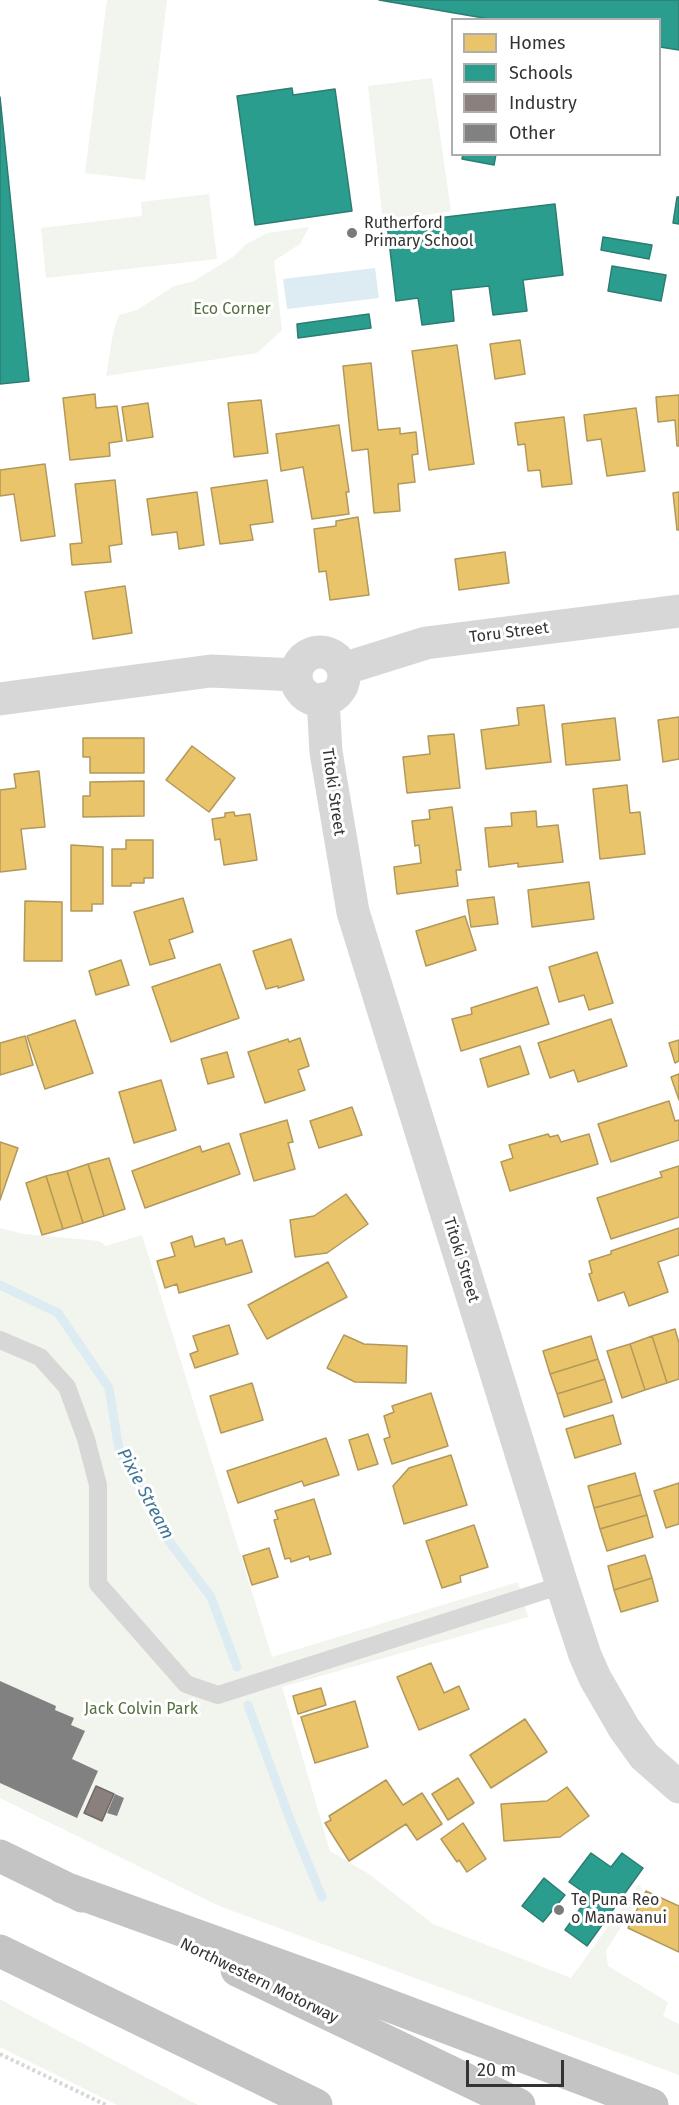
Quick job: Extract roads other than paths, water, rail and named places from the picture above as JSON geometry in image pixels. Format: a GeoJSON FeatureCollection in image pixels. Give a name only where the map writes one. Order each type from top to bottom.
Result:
{"type":"FeatureCollection","features":[{"type":"Feature","properties":{"kind":"highway","name":"Northwestern Motorway"},"geometry":{"type":"LineString","coordinates":[[0,1856],[519,2105]]}},
{"type":"Feature","properties":{"kind":"highway"},"geometry":{"type":"LineString","coordinates":[[62,1887],[364,1996],[652,2105]]}},
{"type":"Feature","properties":{"kind":"highway"},"geometry":{"type":"LineString","coordinates":[[0,1951],[316,2105]]}},
{"type":"Feature","properties":{"kind":"highway"},"geometry":{"type":"LineString","coordinates":[[116,2008],[294,2105]]}},
{"type":"Feature","properties":{"kind":"street","name":"Toru Street"},"geometry":{"type":"LineString","coordinates":[[343,669],[426,643],[679,611]]}},
{"type":"Feature","properties":{"kind":"street"},"geometry":{"type":"LineString","coordinates":[[317,652],[330,655],[340,663],[344,676],[339,689],[329,698],[323,699],[309,697],[304,693],[297,682],[296,675],[304,657],[317,652]]}},
{"type":"Feature","properties":{"kind":"street"},"geometry":{"type":"LineString","coordinates":[[0,699],[212,671],[296,675]]}},
{"type":"Feature","properties":{"kind":"street","name":"Titoki Street"},"geometry":{"type":"LineString","coordinates":[[323,699],[327,752],[353,912],[562,1586],[595,1678],[624,1728],[644,1755],[679,1787]]}},
{"type":"Feature","properties":{"kind":"lane"},"geometry":{"type":"LineString","coordinates":[[0,1340],[40,1357],[68,1387],[86,1439],[98,1485],[98,1584],[186,1684],[218,1695],[562,1586]]}},
{"type":"Feature","properties":{"kind":"waterway","name":"Pixie Stream"},"geometry":{"type":"LineString","coordinates":[[0,1285],[58,1313],[109,1388],[119,1450],[152,1507],[163,1533],[211,1597],[237,1667]]}},
{"type":"Feature","properties":{"kind":"waterway","name":"Pixie Stream"},"geometry":{"type":"LineString","coordinates":[[248,1705],[291,1822],[322,1897]]}},
{"type":"Feature","properties":{"kind":"place","name":"Rutherford Primary School"},"geometry":{"type":"Point","coordinates":[352,233]}},
{"type":"Feature","properties":{"kind":"place","name":"Te Puna Reo o Manawanui"},"geometry":{"type":"Point","coordinates":[559,1910]}},
{"type":"Feature","properties":{"kind":"park label","name":"Eco Corner"},"geometry":{"type":"Point","coordinates":[232,310]}},
{"type":"Feature","properties":{"kind":"park label","name":"Jack Colvin Park"},"geometry":{"type":"Point","coordinates":[141,1710]}}]}
